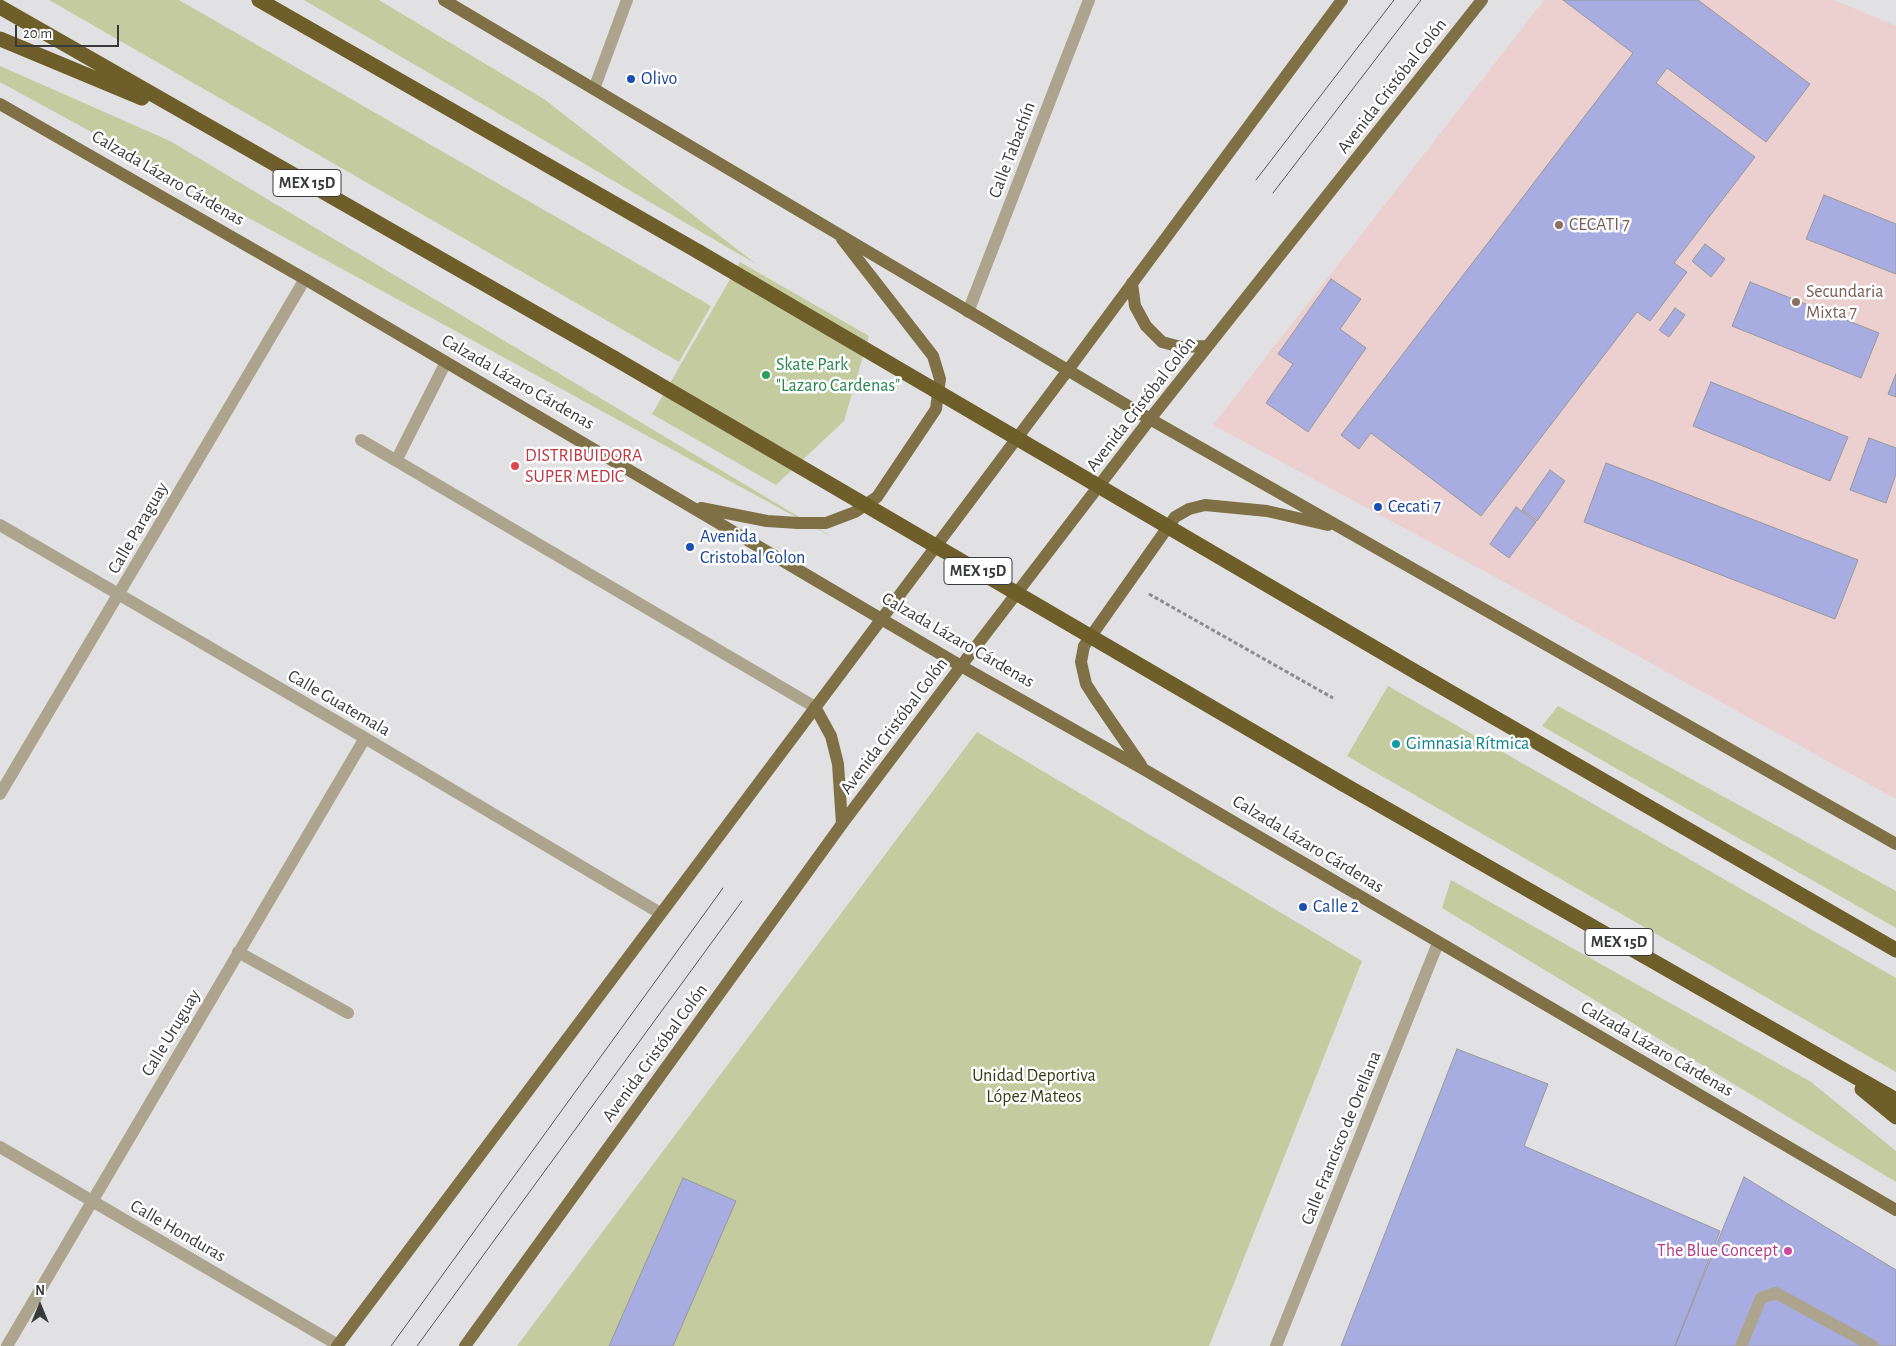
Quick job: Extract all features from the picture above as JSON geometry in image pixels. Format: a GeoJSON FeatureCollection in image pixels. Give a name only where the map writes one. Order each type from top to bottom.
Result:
{"type":"FeatureCollection","features":[{"type":"Feature","properties":{"kind":"highway"},"geometry":{"type":"LineString","coordinates":[[259,0],[699,252],[1421,675],[1896,950]]}},
{"type":"Feature","properties":{"kind":"highway","name":"MEX 15D"},"geometry":{"type":"LineString","coordinates":[[0,7],[198,122],[614,358],[1343,784],[1896,1100]]}},
{"type":"Feature","properties":{"kind":"highway"},"geometry":{"type":"LineString","coordinates":[[0,39],[198,122]]}},
{"type":"Feature","properties":{"kind":"highway"},"geometry":{"type":"LineString","coordinates":[[1826,1060],[1896,1117]]}},
{"type":"Feature","properties":{"kind":"main road"},"geometry":{"type":"LineString","coordinates":[[444,0],[1150,419],[1896,844]]}},
{"type":"Feature","properties":{"kind":"main road"},"geometry":{"type":"LineString","coordinates":[[338,1346],[881,617],[1068,370],[1342,0]]}},
{"type":"Feature","properties":{"kind":"main road","name":"Avenida Cristóbal Colón"},"geometry":{"type":"LineString","coordinates":[[465,1346],[842,824],[961,666],[1150,419],[1482,0]]}},
{"type":"Feature","properties":{"kind":"main road","name":"Calzada Lázaro Cárdenas"},"geometry":{"type":"LineString","coordinates":[[0,104],[304,278],[881,617],[961,666],[1144,770],[1896,1210]]}},
{"type":"Feature","properties":{"kind":"main road"},"geometry":{"type":"LineString","coordinates":[[692,506],[767,521],[798,524],[826,523],[855,512],[877,497],[936,409],[940,379],[933,356],[837,233]]}},
{"type":"Feature","properties":{"kind":"main road"},"geometry":{"type":"LineString","coordinates":[[1132,283],[1135,306],[1146,326],[1162,342],[1180,347],[1208,346]]}},
{"type":"Feature","properties":{"kind":"main road"},"geometry":{"type":"LineString","coordinates":[[1144,770],[1094,698],[1086,684],[1080,662],[1084,646],[1175,517],[1189,509],[1205,505],[1227,506],[1267,512],[1341,528]]}},
{"type":"Feature","properties":{"kind":"main road"},"geometry":{"type":"LineString","coordinates":[[814,707],[831,736],[838,764],[842,824]]}},
{"type":"Feature","properties":{"kind":"street"},"geometry":{"type":"LineString","coordinates":[[594,89],[628,0]]}},
{"type":"Feature","properties":{"kind":"street","name":"Calle Tabachín"},"geometry":{"type":"LineString","coordinates":[[968,312],[1089,0]]}},
{"type":"Feature","properties":{"kind":"street","name":"Calle Paraguay"},"geometry":{"type":"LineString","coordinates":[[0,794],[304,278]]}},
{"type":"Feature","properties":{"kind":"street"},"geometry":{"type":"LineString","coordinates":[[397,460],[446,362]]}},
{"type":"Feature","properties":{"kind":"street"},"geometry":{"type":"LineString","coordinates":[[362,440],[814,707]]}},
{"type":"Feature","properties":{"kind":"street","name":"Calle Guatemala"},"geometry":{"type":"LineString","coordinates":[[0,525],[660,913]]}},
{"type":"Feature","properties":{"kind":"street","name":"Calle Uruguay"},"geometry":{"type":"LineString","coordinates":[[7,1346],[365,738]]}},
{"type":"Feature","properties":{"kind":"street","name":"Calle Francisco de Orellana"},"geometry":{"type":"LineString","coordinates":[[1276,1346],[1438,942]]}},
{"type":"Feature","properties":{"kind":"street"},"geometry":{"type":"LineString","coordinates":[[238,952],[348,1013]]}},
{"type":"Feature","properties":{"kind":"street","name":"Calle Honduras"},"geometry":{"type":"LineString","coordinates":[[0,1148],[338,1346]]}},
{"type":"Feature","properties":{"kind":"street"},"geometry":{"type":"LineString","coordinates":[[1741,1346],[1762,1298],[1776,1292],[1873,1346]]}},
{"type":"Feature","properties":{"kind":"path"},"geometry":{"type":"LineString","coordinates":[[1129,583],[1333,698]]}},
{"type":"Feature","properties":{"kind":"shaded area"},"geometry":{"type":"Polygon","coordinates":[[[1544,0],[1834,0],[1896,26],[1896,799],[1497,578],[1213,425],[1544,0]]]}},
{"type":"Feature","properties":{"kind":"green space"},"geometry":{"type":"Polygon","coordinates":[[[49,0],[179,0],[711,306],[679,362],[49,0]]]}},
{"type":"Feature","properties":{"kind":"green space"},"geometry":{"type":"Polygon","coordinates":[[[304,0],[379,0],[544,99],[756,264],[304,0]]]}},
{"type":"Feature","properties":{"kind":"green space"},"geometry":{"type":"Polygon","coordinates":[[[0,66],[170,141],[836,539],[0,82],[0,66]]]}},
{"type":"Feature","properties":{"kind":"green space","name":"Skate Park \"Lazaro Cardenas\""},"geometry":{"type":"Polygon","coordinates":[[[740,262],[869,336],[844,421],[776,485],[652,414],[740,262]]]}},
{"type":"Feature","properties":{"kind":"green space"},"geometry":{"type":"Polygon","coordinates":[[[1388,686],[1896,978],[1896,1072],[1347,756],[1388,686]]]}},
{"type":"Feature","properties":{"kind":"green space"},"geometry":{"type":"Polygon","coordinates":[[[1558,706],[1896,891],[1896,928],[1542,726],[1558,706]]]}},
{"type":"Feature","properties":{"kind":"green space","name":"Unidad Deportiva López Mateos"},"geometry":{"type":"Polygon","coordinates":[[[977,732],[1362,961],[1209,1346],[517,1346],[977,732]]]}},
{"type":"Feature","properties":{"kind":"green space"},"geometry":{"type":"Polygon","coordinates":[[[1451,880],[1811,1082],[1896,1151],[1896,1182],[1442,908],[1451,880]]]}},
{"type":"Feature","properties":{"kind":"building"},"geometry":{"type":"Polygon","coordinates":[[[1563,0],[1698,0],[1810,84],[1766,142],[1667,68],[1656,83],[1755,157],[1674,263],[1687,272],[1650,321],[1637,312],[1481,516],[1371,433],[1359,449],[1341,435],[1633,53],[1563,0]]]}},
{"type":"Feature","properties":{"kind":"building"},"geometry":{"type":"Polygon","coordinates":[[[1824,195],[1896,224],[1896,274],[1806,239],[1824,195]]]}},
{"type":"Feature","properties":{"kind":"building"},"geometry":{"type":"Polygon","coordinates":[[[1705,244],[1725,259],[1711,277],[1692,261],[1705,244]]]}},
{"type":"Feature","properties":{"kind":"building"},"geometry":{"type":"Polygon","coordinates":[[[1331,279],[1361,299],[1340,329],[1366,348],[1308,432],[1266,403],[1293,364],[1278,354],[1331,279]]]}},
{"type":"Feature","properties":{"kind":"building"},"geometry":{"type":"Polygon","coordinates":[[[1750,282],[1879,333],[1861,378],[1732,326],[1750,282]]]}},
{"type":"Feature","properties":{"kind":"building"},"geometry":{"type":"Polygon","coordinates":[[[1675,308],[1685,315],[1669,337],[1659,330],[1675,308]]]}},
{"type":"Feature","properties":{"kind":"building"},"geometry":{"type":"Polygon","coordinates":[[[1896,374],[1896,397],[1888,394],[1896,374]]]}},
{"type":"Feature","properties":{"kind":"building"},"geometry":{"type":"Polygon","coordinates":[[[1711,382],[1848,437],[1830,481],[1693,426],[1711,382]]]}},
{"type":"Feature","properties":{"kind":"building"},"geometry":{"type":"Polygon","coordinates":[[[1869,438],[1896,448],[1896,474],[1886,503],[1850,490],[1869,438]]]}},
{"type":"Feature","properties":{"kind":"building"},"geometry":{"type":"Polygon","coordinates":[[[1606,463],[1858,560],[1835,619],[1584,522],[1606,463]]]}},
{"type":"Feature","properties":{"kind":"building"},"geometry":{"type":"Polygon","coordinates":[[[1550,470],[1565,481],[1537,521],[1522,510],[1550,470]]]}},
{"type":"Feature","properties":{"kind":"building"},"geometry":{"type":"Polygon","coordinates":[[[1516,507],[1536,522],[1509,558],[1490,544],[1516,507]]]}},
{"type":"Feature","properties":{"kind":"building"},"geometry":{"type":"Polygon","coordinates":[[[1457,1049],[1548,1084],[1524,1146],[1720,1231],[1675,1346],[1341,1346],[1457,1049]]]}},
{"type":"Feature","properties":{"kind":"building","name":"The Blue Concept"},"geometry":{"type":"Polygon","coordinates":[[[1744,1177],[1896,1270],[1896,1346],[1675,1346],[1744,1177]]]}},
{"type":"Feature","properties":{"kind":"building"},"geometry":{"type":"Polygon","coordinates":[[[683,1178],[736,1201],[673,1346],[609,1346],[683,1178]]]}},
{"type":"Feature","properties":{"kind":"tram line"},"geometry":{"type":"LineString","coordinates":[[1256,180],[1394,0]]}},
{"type":"Feature","properties":{"kind":"tram line"},"geometry":{"type":"LineString","coordinates":[[1273,193],[1421,0]]}},
{"type":"Feature","properties":{"kind":"tram line"},"geometry":{"type":"LineString","coordinates":[[391,1346],[723,888]]}},
{"type":"Feature","properties":{"kind":"tram line"},"geometry":{"type":"LineString","coordinates":[[417,1346],[742,901]]}},
{"type":"Feature","properties":{"kind":"place","name":"Olivo"},"geometry":{"type":"Point","coordinates":[631,79]}},
{"type":"Feature","properties":{"kind":"place","name":"CECATI 7"},"geometry":{"type":"Point","coordinates":[1559,225]}},
{"type":"Feature","properties":{"kind":"place","name":"Secundaria Mixta 7"},"geometry":{"type":"Point","coordinates":[1796,302]}},
{"type":"Feature","properties":{"kind":"place","name":"Skate Park \"Lazaro Cardenas\""},"geometry":{"type":"Point","coordinates":[766,375]}},
{"type":"Feature","properties":{"kind":"place","name":"DISTRIBUIDORA SUPER MEDIC"},"geometry":{"type":"Point","coordinates":[515,466]}},
{"type":"Feature","properties":{"kind":"place","name":"Cecati 7"},"geometry":{"type":"Point","coordinates":[1378,507]}},
{"type":"Feature","properties":{"kind":"place","name":"Avenida Cristobal Colon"},"geometry":{"type":"Point","coordinates":[690,547]}},
{"type":"Feature","properties":{"kind":"place","name":"Gimnasia Rítmica"},"geometry":{"type":"Point","coordinates":[1396,744]}},
{"type":"Feature","properties":{"kind":"place","name":"Calle 2"},"geometry":{"type":"Point","coordinates":[1303,907]}},
{"type":"Feature","properties":{"kind":"place","name":"The Blue Concept"},"geometry":{"type":"Point","coordinates":[1788,1251]}}]}
